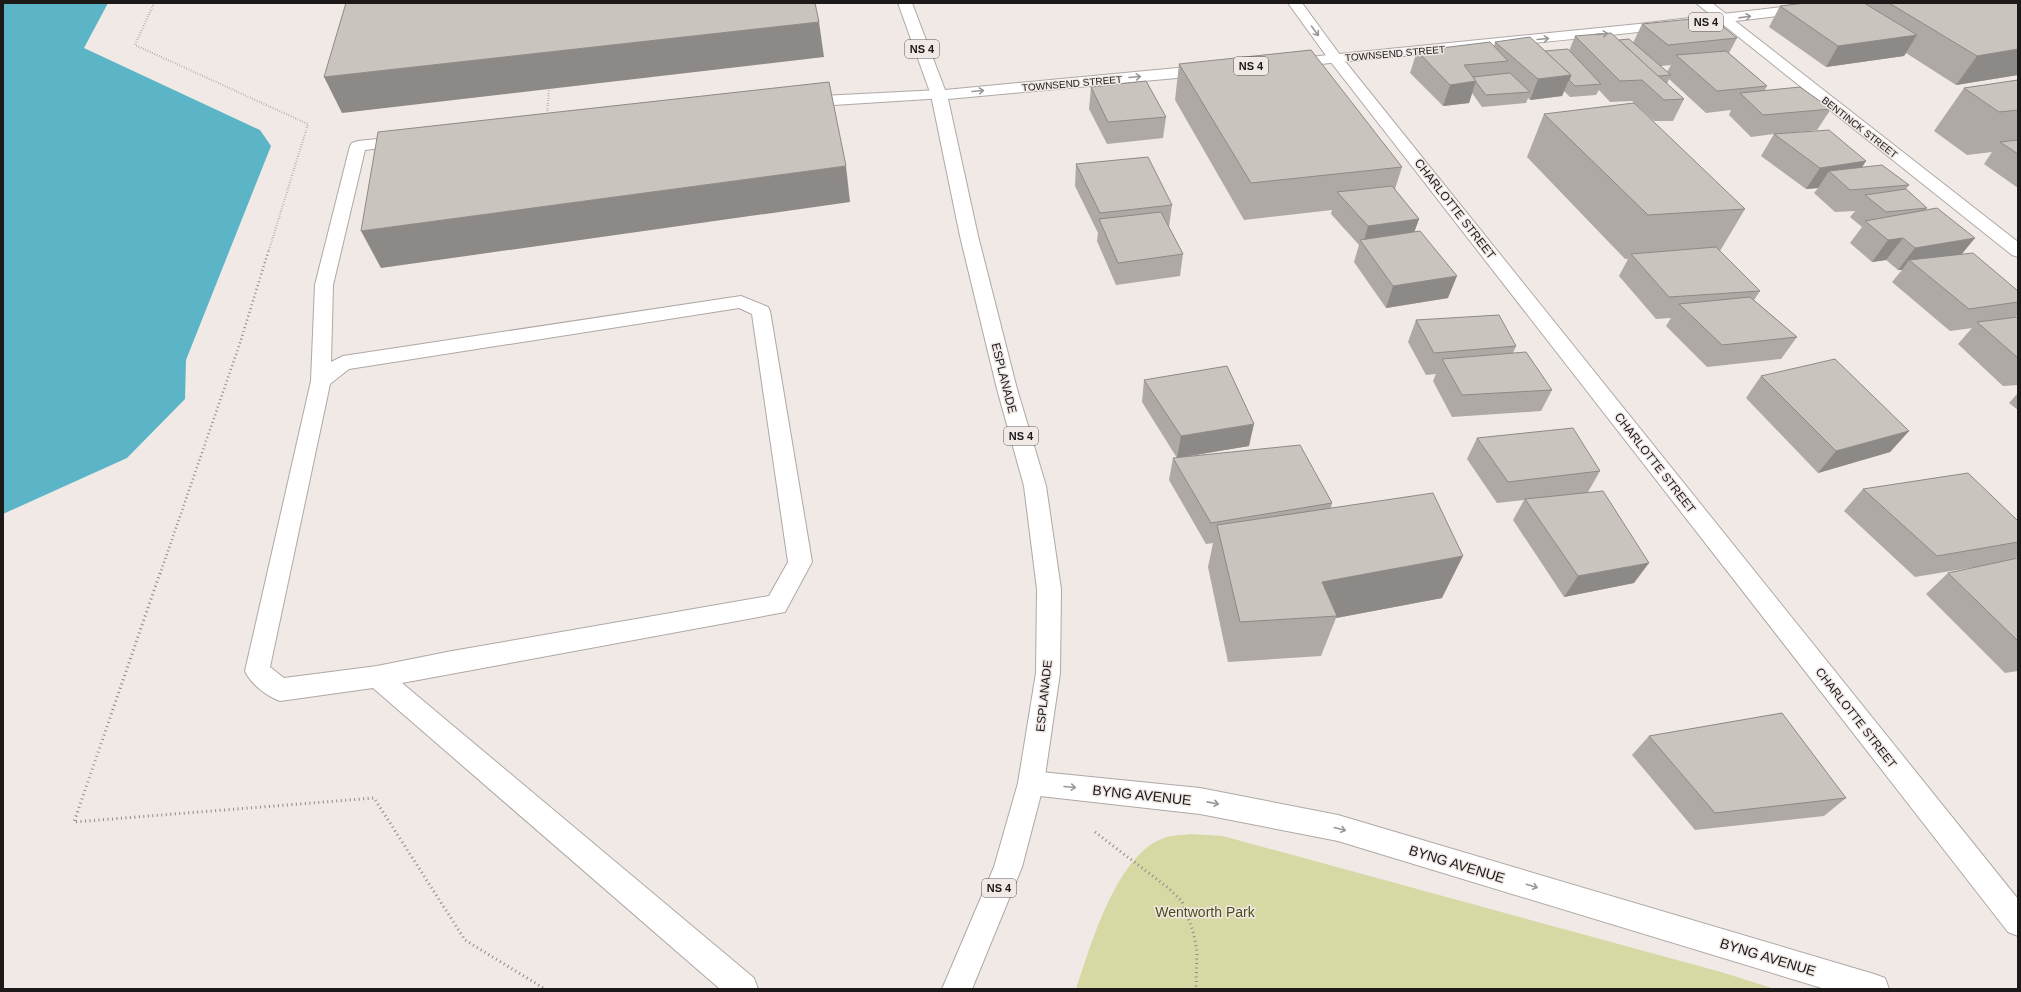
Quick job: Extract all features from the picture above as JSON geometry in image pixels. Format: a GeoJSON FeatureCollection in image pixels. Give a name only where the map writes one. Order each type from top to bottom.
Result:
{"type":"FeatureCollection","features":[{"type":"Feature","properties":{"kind":"main road","name":"ESPLANADE"},"geometry":{"type":"LineString","coordinates":[[905,3],[939,95],[969,236],[1007,389],[1035,486],[1046,556],[1049,589],[1048,674],[1041,727],[1031,783]]}},
{"type":"Feature","properties":{"kind":"main road","name":"CHARLOTTE STREET"},"geometry":{"type":"LineString","coordinates":[[1295,3],[1335,58],[2018,922]]}},
{"type":"Feature","properties":{"kind":"main road","name":"BENTINCK STREET"},"geometry":{"type":"LineString","coordinates":[[1703,3],[2018,251]]}},
{"type":"Feature","properties":{"kind":"main road","name":"TOWNSEND STREET"},"geometry":{"type":"LineString","coordinates":[[1272,64],[1563,38],[1724,20],[1849,3]]}},
{"type":"Feature","properties":{"kind":"main road","name":"TOWNSEND STREET"},"geometry":{"type":"LineString","coordinates":[[788,102],[939,95],[1224,69]]}},
{"type":"Feature","properties":{"kind":"main road"},"geometry":{"type":"LineString","coordinates":[[321,381],[343,363],[741,302],[761,311],[800,562],[777,605],[460,660],[377,677],[280,690],[257,671],[321,381],[324,285],[358,146],[421,139]]}},
{"type":"Feature","properties":{"kind":"main road"},"geometry":{"type":"LineString","coordinates":[[377,677],[743,989]]}},
{"type":"Feature","properties":{"kind":"main road","name":"NS 4"},"geometry":{"type":"LineString","coordinates":[[956,989],[977,944],[1008,867],[1031,783]]}},
{"type":"Feature","properties":{"kind":"main road","name":"BYNG AVENUE"},"geometry":{"type":"LineString","coordinates":[[1031,783],[1200,801],[1338,828],[1874,989]]}},
{"type":"Feature","properties":{"kind":"path"},"geometry":{"type":"LineString","coordinates":[[154,3],[135,45],[308,124],[240,344],[74,822],[374,798],[465,940],[545,989]]}},
{"type":"Feature","properties":{"kind":"path"},"geometry":{"type":"LineString","coordinates":[[546,120],[549,89]]}},
{"type":"Feature","properties":{"kind":"path"},"geometry":{"type":"LineString","coordinates":[[1093,830],[1167,887],[1182,901],[1193,931],[1197,950],[1196,989]]}},
{"type":"Feature","properties":{"kind":"green space","name":"Wentworth Park"},"geometry":{"type":"Polygon","coordinates":[[[1191,834],[1223,836],[1721,972],[1775,989],[1076,989],[1089,949],[1108,903],[1119,882],[1132,863],[1147,848],[1164,838],[1191,834]]]}},
{"type":"Feature","properties":{"kind":"water"},"geometry":{"type":"Polygon","coordinates":[[[3,3],[108,3],[84,48],[260,130],[271,146],[186,360],[185,399],[127,458],[3,514],[3,3]]]}},
{"type":"Feature","properties":{"kind":"building"},"geometry":{"type":"Polygon","coordinates":[[[346,3],[815,3],[819,22],[324,77],[346,3]]]}},
{"type":"Feature","properties":{"kind":"building"},"geometry":{"type":"Polygon","coordinates":[[[1805,3],[1864,3],[1917,35],[1838,46],[1780,6],[1805,3]]]}},
{"type":"Feature","properties":{"kind":"building"},"geometry":{"type":"Polygon","coordinates":[[[1889,3],[2018,3],[2018,49],[1977,56],[1889,3]]]}},
{"type":"Feature","properties":{"kind":"building"},"geometry":{"type":"Polygon","coordinates":[[[1711,17],[1737,38],[1668,45],[1642,24],[1711,17]]]}},
{"type":"Feature","properties":{"kind":"building"},"geometry":{"type":"Polygon","coordinates":[[[1611,33],[1684,99],[1664,100],[1642,80],[1620,81],[1575,36],[1611,33]]]}},
{"type":"Feature","properties":{"kind":"building"},"geometry":{"type":"Polygon","coordinates":[[[1530,37],[1571,75],[1538,79],[1495,42],[1530,37]]]}},
{"type":"Feature","properties":{"kind":"building"},"geometry":{"type":"Polygon","coordinates":[[[1629,39],[1671,75],[1658,76],[1619,40],[1629,39]]]}},
{"type":"Feature","properties":{"kind":"building"},"geometry":{"type":"Polygon","coordinates":[[[1490,42],[1508,61],[1464,65],[1476,81],[1450,85],[1417,51],[1490,42]]]}},
{"type":"Feature","properties":{"kind":"building"},"geometry":{"type":"Polygon","coordinates":[[[1568,49],[1601,84],[1575,86],[1569,80],[1571,75],[1545,51],[1568,49]]]}},
{"type":"Feature","properties":{"kind":"building"},"geometry":{"type":"Polygon","coordinates":[[[1311,50],[1402,167],[1251,183],[1179,64],[1311,50]]]}},
{"type":"Feature","properties":{"kind":"building"},"geometry":{"type":"Polygon","coordinates":[[[1726,51],[1767,86],[1717,91],[1676,55],[1726,51]]]}},
{"type":"Feature","properties":{"kind":"building"},"geometry":{"type":"Polygon","coordinates":[[[1510,73],[1530,92],[1486,95],[1473,77],[1510,73]]]}},
{"type":"Feature","properties":{"kind":"building"},"geometry":{"type":"Polygon","coordinates":[[[2018,80],[2018,110],[1999,112],[1964,88],[2018,80]]]}},
{"type":"Feature","properties":{"kind":"building"},"geometry":{"type":"Polygon","coordinates":[[[1146,81],[1166,117],[1108,122],[1091,87],[1146,81]]]}},
{"type":"Feature","properties":{"kind":"building"},"geometry":{"type":"Polygon","coordinates":[[[829,82],[846,166],[361,231],[378,132],[829,82]]]}},
{"type":"Feature","properties":{"kind":"building"},"geometry":{"type":"Polygon","coordinates":[[[1800,87],[1831,109],[1763,115],[1740,93],[1800,87]]]}},
{"type":"Feature","properties":{"kind":"building"},"geometry":{"type":"Polygon","coordinates":[[[1634,103],[1745,209],[1648,215],[1544,114],[1634,103]]]}},
{"type":"Feature","properties":{"kind":"building"},"geometry":{"type":"Polygon","coordinates":[[[1829,130],[1866,161],[1820,168],[1774,134],[1829,130]]]}},
{"type":"Feature","properties":{"kind":"building"},"geometry":{"type":"Polygon","coordinates":[[[2018,140],[2018,154],[2000,142],[2018,140]]]}},
{"type":"Feature","properties":{"kind":"building"},"geometry":{"type":"Polygon","coordinates":[[[1148,157],[1172,205],[1100,213],[1076,164],[1148,157]]]}},
{"type":"Feature","properties":{"kind":"building"},"geometry":{"type":"Polygon","coordinates":[[[1882,165],[1909,185],[1850,190],[1829,171],[1882,165]]]}},
{"type":"Feature","properties":{"kind":"building"},"geometry":{"type":"Polygon","coordinates":[[[1392,186],[1419,219],[1368,226],[1337,192],[1392,186]]]}},
{"type":"Feature","properties":{"kind":"building"},"geometry":{"type":"Polygon","coordinates":[[[1906,189],[1927,208],[1886,212],[1865,195],[1906,189]]]}},
{"type":"Feature","properties":{"kind":"building"},"geometry":{"type":"Polygon","coordinates":[[[1937,208],[1975,238],[1915,248],[1903,238],[1888,240],[1865,221],[1937,208]]]}},
{"type":"Feature","properties":{"kind":"building"},"geometry":{"type":"Polygon","coordinates":[[[1161,212],[1183,254],[1118,263],[1099,219],[1161,212]]]}},
{"type":"Feature","properties":{"kind":"building"},"geometry":{"type":"Polygon","coordinates":[[[1420,231],[1457,276],[1393,286],[1360,240],[1420,231]]]}},
{"type":"Feature","properties":{"kind":"building"},"geometry":{"type":"Polygon","coordinates":[[[1716,247],[1760,291],[1669,297],[1631,254],[1716,247]]]}},
{"type":"Feature","properties":{"kind":"building"},"geometry":{"type":"Polygon","coordinates":[[[1973,253],[2018,291],[2018,302],[1969,309],[1909,260],[1973,253]]]}},
{"type":"Feature","properties":{"kind":"building"},"geometry":{"type":"Polygon","coordinates":[[[1750,297],[1797,337],[1722,345],[1679,304],[1750,297]]]}},
{"type":"Feature","properties":{"kind":"building"},"geometry":{"type":"Polygon","coordinates":[[[1499,315],[1516,346],[1434,353],[1416,320],[1499,315]]]}},
{"type":"Feature","properties":{"kind":"building"},"geometry":{"type":"Polygon","coordinates":[[[2018,317],[2018,358],[1977,322],[2018,317]]]}},
{"type":"Feature","properties":{"kind":"building"},"geometry":{"type":"Polygon","coordinates":[[[1526,352],[1552,390],[1462,395],[1442,359],[1526,352]]]}},
{"type":"Feature","properties":{"kind":"building"},"geometry":{"type":"Polygon","coordinates":[[[1835,359],[1909,431],[1836,451],[1761,376],[1835,359]]]}},
{"type":"Feature","properties":{"kind":"building"},"geometry":{"type":"Polygon","coordinates":[[[1227,366],[1254,424],[1181,436],[1144,380],[1227,366]]]}},
{"type":"Feature","properties":{"kind":"building"},"geometry":{"type":"Polygon","coordinates":[[[1573,428],[1600,471],[1508,482],[1477,438],[1573,428]]]}},
{"type":"Feature","properties":{"kind":"building"},"geometry":{"type":"Polygon","coordinates":[[[1300,445],[1332,503],[1211,523],[1173,458],[1300,445]]]}},
{"type":"Feature","properties":{"kind":"building"},"geometry":{"type":"Polygon","coordinates":[[[1968,473],[2018,521],[2018,542],[1937,556],[1863,489],[1968,473]]]}},
{"type":"Feature","properties":{"kind":"building"},"geometry":{"type":"Polygon","coordinates":[[[1603,491],[1649,563],[1578,576],[1525,499],[1603,491]]]}},
{"type":"Feature","properties":{"kind":"building"},"geometry":{"type":"Polygon","coordinates":[[[1433,493],[1463,556],[1322,582],[1337,616],[1240,622],[1217,525],[1433,493]]]}},
{"type":"Feature","properties":{"kind":"building"},"geometry":{"type":"Polygon","coordinates":[[[2018,558],[2018,641],[1948,573],[2018,558]]]}},
{"type":"Feature","properties":{"kind":"building"},"geometry":{"type":"Polygon","coordinates":[[[1782,713],[1846,798],[1715,813],[1649,736],[1782,713]]]}}]}
